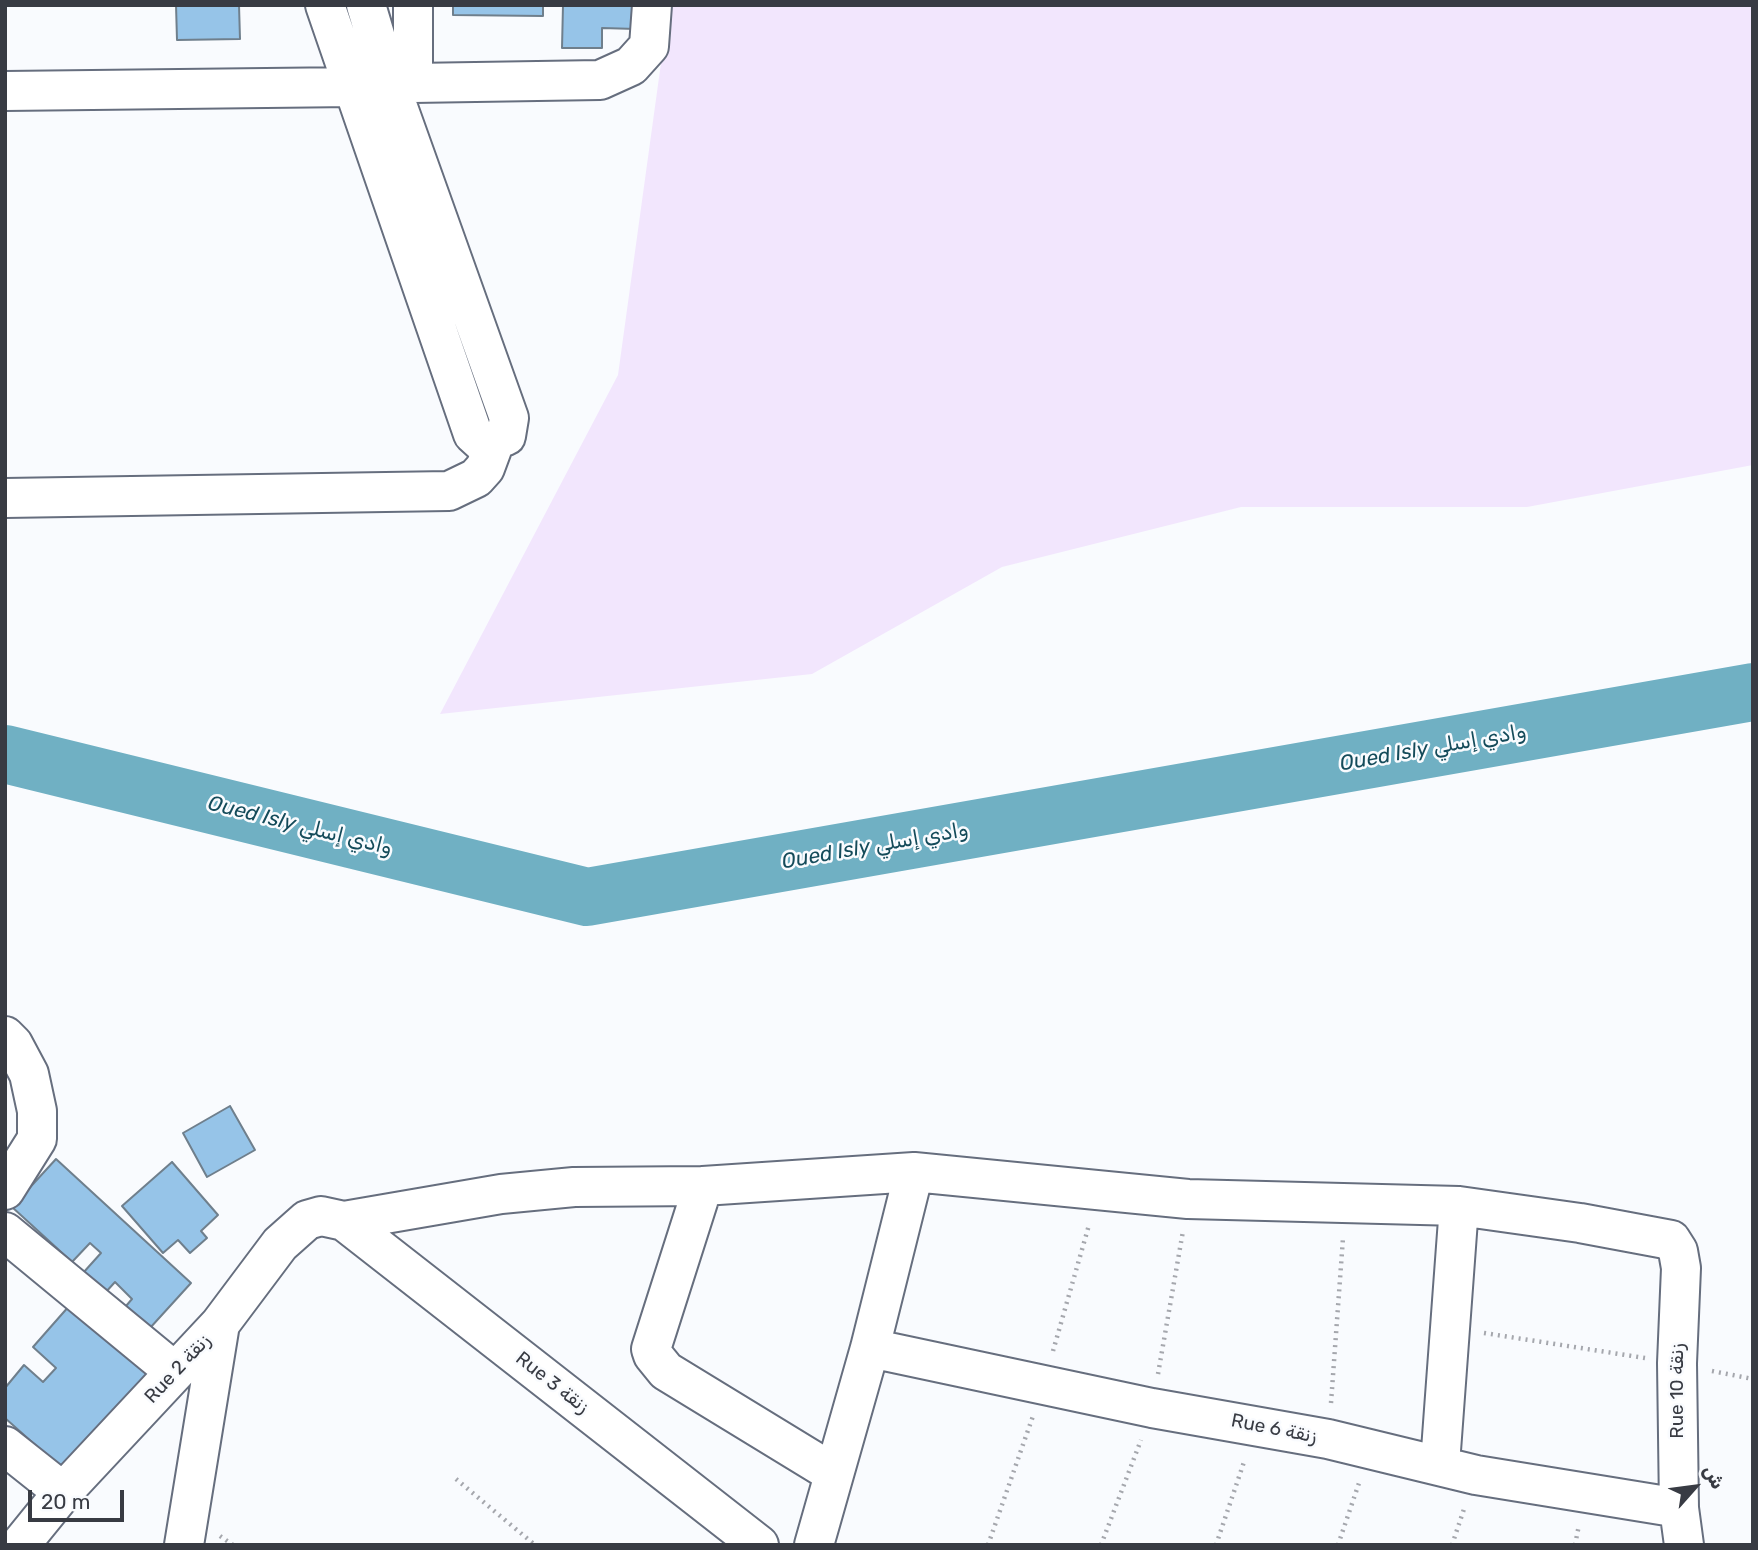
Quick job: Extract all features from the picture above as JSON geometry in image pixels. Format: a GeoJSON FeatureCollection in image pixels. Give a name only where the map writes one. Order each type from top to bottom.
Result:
{"type":"FeatureCollection","features":[{"type":"Feature","properties":{"kind":"street"},"geometry":{"type":"LineString","coordinates":[[325,5],[473,433],[481,443],[495,440],[508,433],[509,418],[401,84],[366,5]]}},
{"type":"Feature","properties":{"kind":"street"},"geometry":{"type":"LineString","coordinates":[[401,84],[414,5]]}},
{"type":"Feature","properties":{"kind":"street"},"geometry":{"type":"LineString","coordinates":[[5,91],[578,81],[617,75],[631,66],[649,46],[652,5]]}},
{"type":"Feature","properties":{"kind":"street"},"geometry":{"type":"LineString","coordinates":[[5,498],[449,491],[476,478],[485,468],[495,440]]}},
{"type":"Feature","properties":{"kind":"street"},"geometry":{"type":"LineString","coordinates":[[5,1036],[13,1044],[29,1074],[37,1111],[37,1139],[5,1190]]}},
{"type":"Feature","properties":{"kind":"street"},"geometry":{"type":"LineString","coordinates":[[814,1545],[870,1348],[914,1172]]}},
{"type":"Feature","properties":{"kind":"street","name":"Rue 2 زنقة"},"geometry":{"type":"LineString","coordinates":[[20,1545],[63,1492],[220,1324],[293,1230],[321,1216],[344,1221],[513,1193],[574,1187],[703,1186],[914,1172],[1188,1199],[1459,1206],[1580,1223],[1671,1240]]}},
{"type":"Feature","properties":{"kind":"street"},"geometry":{"type":"LineString","coordinates":[[703,1186],[651,1349],[653,1354],[666,1371],[833,1473]]}},
{"type":"Feature","properties":{"kind":"street"},"geometry":{"type":"LineString","coordinates":[[1440,1464],[1459,1206]]}},
{"type":"Feature","properties":{"kind":"street","name":"Rue 3 زنقة"},"geometry":{"type":"LineString","coordinates":[[344,1221],[760,1545]]}},
{"type":"Feature","properties":{"kind":"street"},"geometry":{"type":"LineString","coordinates":[[5,1232],[175,1372]]}},
{"type":"Feature","properties":{"kind":"street","name":"Rue 10 زنقة"},"geometry":{"type":"LineString","coordinates":[[1671,1240],[1678,1251],[1681,1268],[1676,1363],[1682,1526]]}},
{"type":"Feature","properties":{"kind":"street"},"geometry":{"type":"LineString","coordinates":[[184,1545],[220,1324]]}},
{"type":"Feature","properties":{"kind":"street","name":"Rue 6 زنقة"},"geometry":{"type":"LineString","coordinates":[[870,1348],[1152,1408],[1370,1448],[1682,1526]]}},
{"type":"Feature","properties":{"kind":"street"},"geometry":{"type":"LineString","coordinates":[[5,1446],[63,1492]]}},
{"type":"Feature","properties":{"kind":"path"},"geometry":{"type":"LineString","coordinates":[[1328,1439],[1346,1202]]}},
{"type":"Feature","properties":{"kind":"path"},"geometry":{"type":"LineString","coordinates":[[1449,1327],[1676,1363],[1753,1379]]}},
{"type":"Feature","properties":{"kind":"path"},"geometry":{"type":"LineString","coordinates":[[1216,1545],[1256,1425]]}},
{"type":"Feature","properties":{"kind":"path"},"geometry":{"type":"LineString","coordinates":[[1338,1545],[1370,1448]]}},
{"type":"Feature","properties":{"kind":"path"},"geometry":{"type":"LineString","coordinates":[[456,1479],[535,1545]]}},
{"type":"Feature","properties":{"kind":"shaded area"},"geometry":{"type":"Polygon","coordinates":[[[669,5],[1753,5],[1753,465],[1527,507],[1241,507],[1002,567],[812,674],[440,714],[618,375],[669,5]]]}},
{"type":"Feature","properties":{"kind":"building"},"geometry":{"type":"Polygon","coordinates":[[[176,5],[239,5],[240,39],[177,40],[176,5]]]}},
{"type":"Feature","properties":{"kind":"building"},"geometry":{"type":"Polygon","coordinates":[[[453,5],[543,5],[543,16],[453,15],[453,5]]]}},
{"type":"Feature","properties":{"kind":"building"},"geometry":{"type":"Polygon","coordinates":[[[563,5],[636,5],[636,29],[602,28],[602,48],[562,48],[563,5]]]}},
{"type":"Feature","properties":{"kind":"building"},"geometry":{"type":"Polygon","coordinates":[[[230,1106],[255,1150],[207,1177],[183,1133],[230,1106]]]}},
{"type":"Feature","properties":{"kind":"building"},"geometry":{"type":"Polygon","coordinates":[[[56,1159],[191,1283],[150,1328],[126,1306],[132,1299],[115,1282],[105,1293],[83,1273],[101,1253],[90,1243],[72,1262],[12,1207],[56,1159]]]}},
{"type":"Feature","properties":{"kind":"building"},"geometry":{"type":"Polygon","coordinates":[[[172,1162],[218,1215],[201,1231],[207,1238],[190,1253],[178,1240],[163,1253],[122,1206],[172,1162]]]}},
{"type":"Feature","properties":{"kind":"building"},"geometry":{"type":"Polygon","coordinates":[[[77,1297],[161,1372],[71,1477],[5,1418],[5,1388],[24,1365],[43,1382],[56,1368],[33,1347],[77,1297]]]}},
{"type":"Feature","properties":{"kind":"waterway","name":"Oued Isly وادي إسلي"},"geometry":{"type":"LineString","coordinates":[[5,754],[587,897],[1753,692]]}}]}
